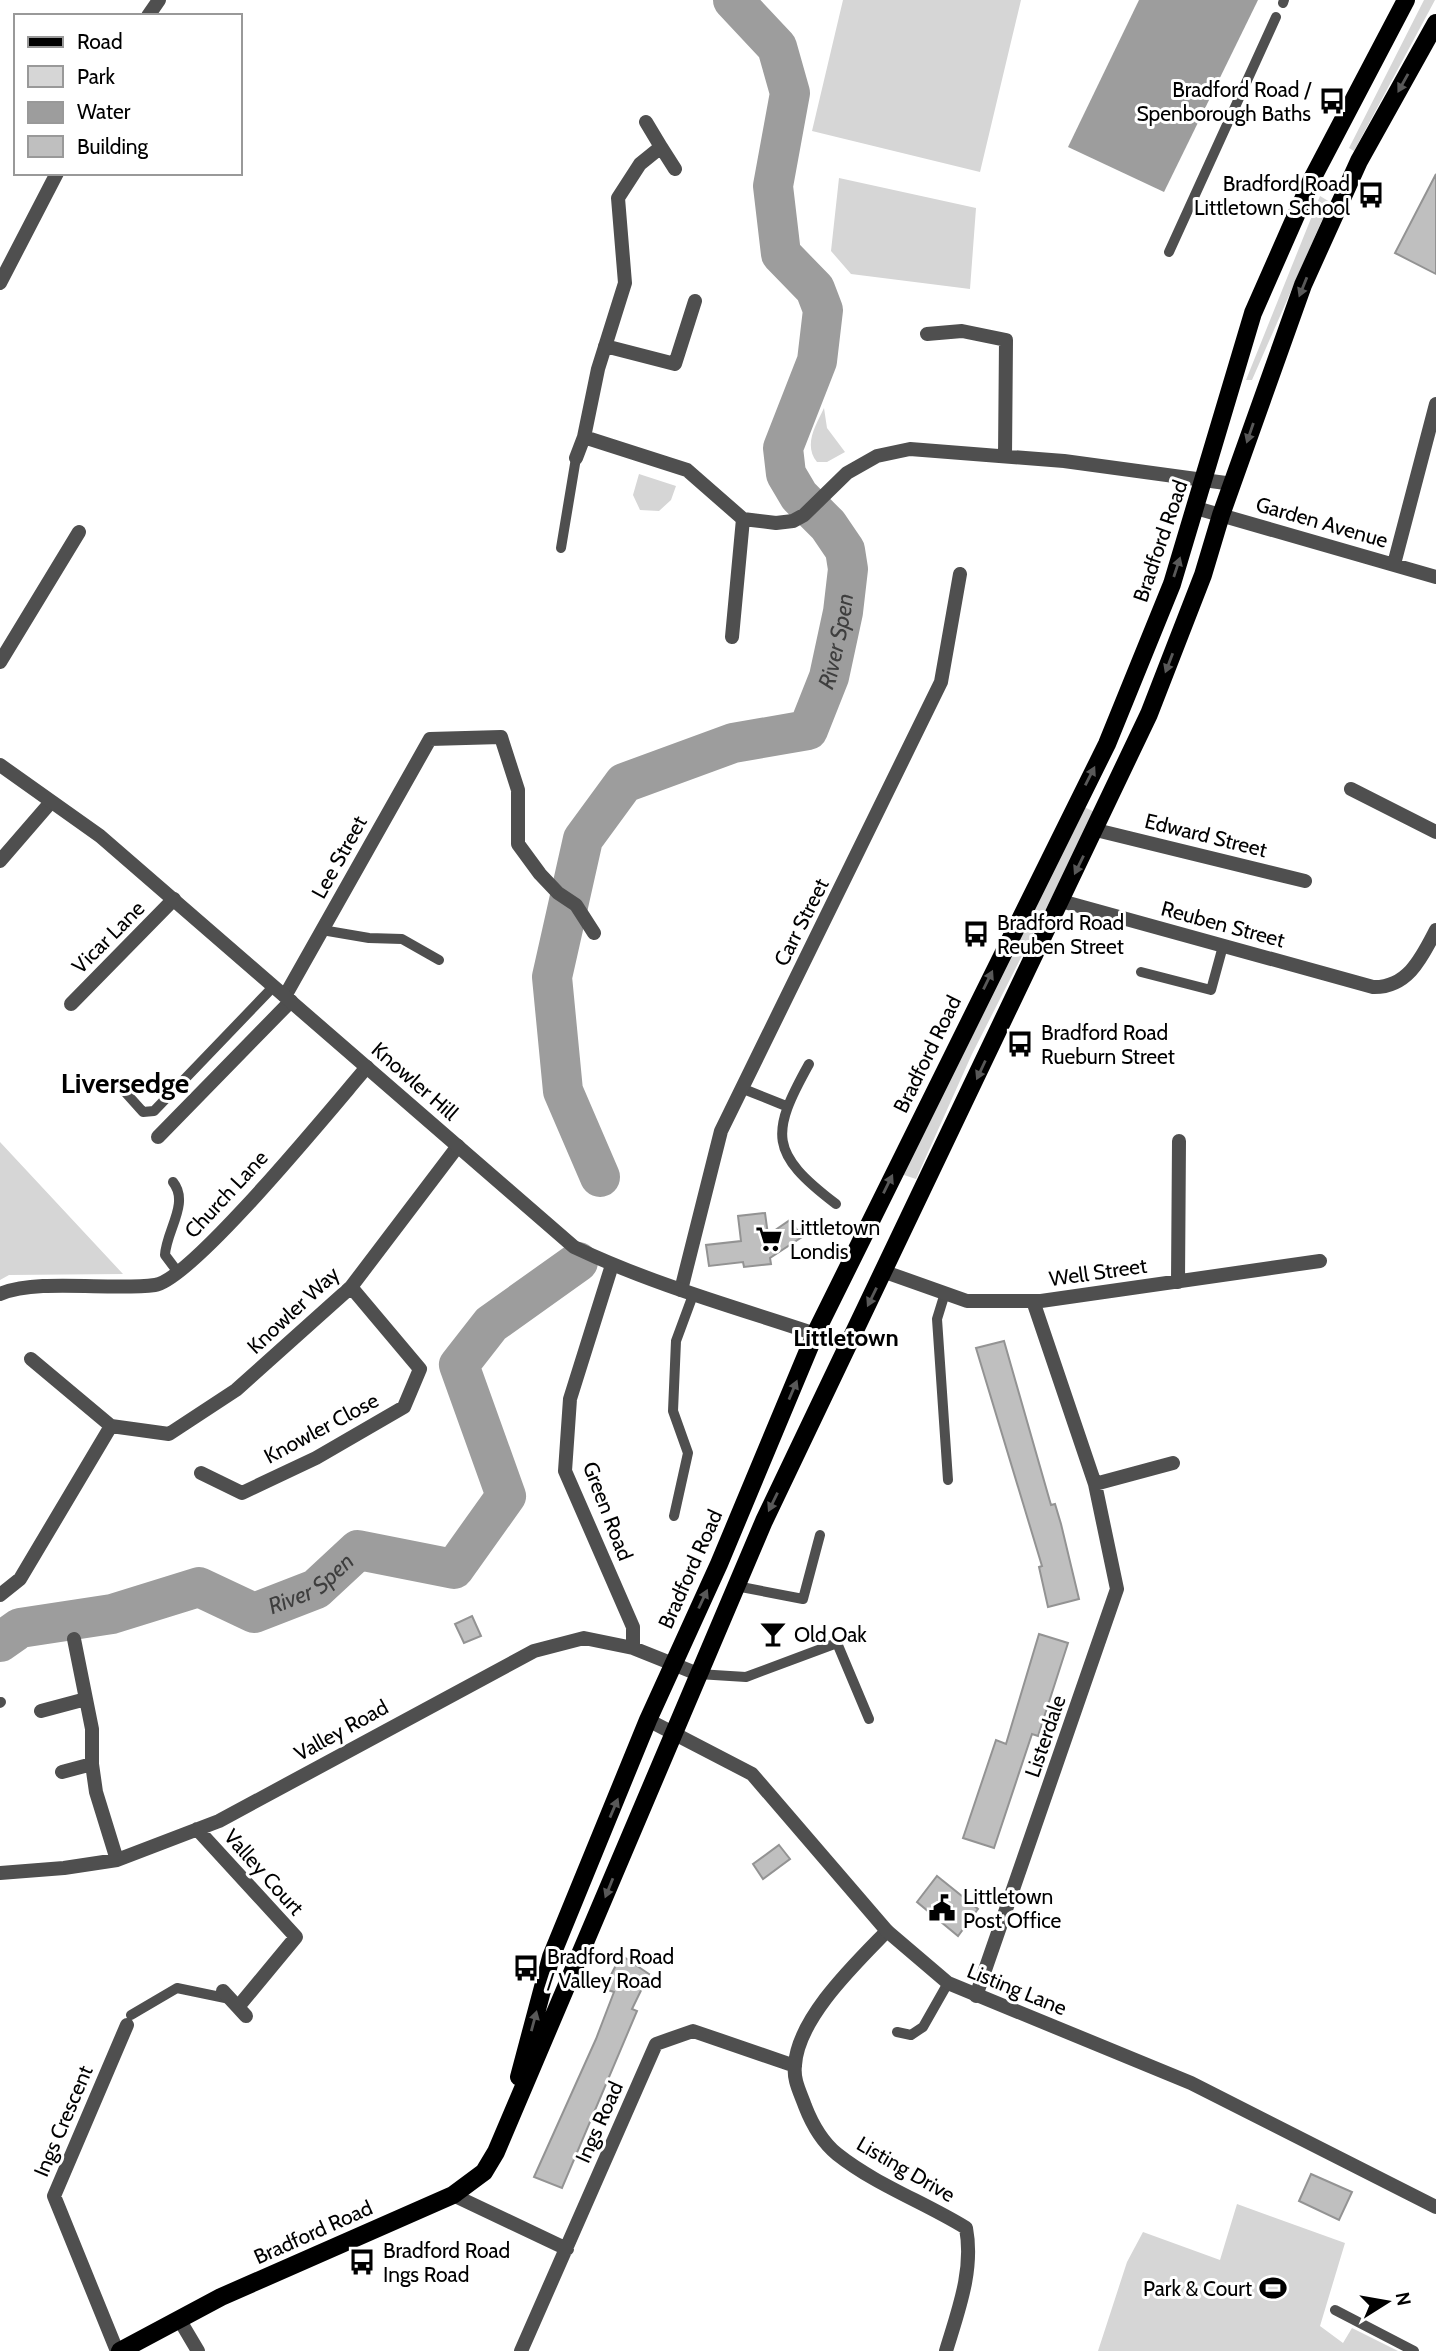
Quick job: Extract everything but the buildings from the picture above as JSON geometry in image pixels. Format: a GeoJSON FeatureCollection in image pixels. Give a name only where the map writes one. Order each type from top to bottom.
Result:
{"type":"FeatureCollection","features":[{"type":"Feature","properties":{"kind":"main road","name":"Bradford Road"},"geometry":{"type":"LineString","coordinates":[[503,2134],[551,1957],[648,1720],[719,1564],[815,1334],[1107,744],[1172,584],[1252,313],[1312,179],[1406,0]]}},
{"type":"Feature","properties":{"kind":"main road","name":"Bradford Road"},"geometry":{"type":"LineString","coordinates":[[119,2351],[221,2297],[453,2195],[484,2172],[503,2134],[736,1586],[1149,714],[1203,575],[1221,515],[1303,285],[1359,162],[1436,23]]}},
{"type":"Feature","properties":{"kind":"street"},"geometry":{"type":"LineString","coordinates":[[646,122],[675,169]]}},
{"type":"Feature","properties":{"kind":"street"},"geometry":{"type":"LineString","coordinates":[[576,458],[584,438],[605,346],[625,283],[618,198],[640,164],[661,147]]}},
{"type":"Feature","properties":{"kind":"street"},"geometry":{"type":"LineString","coordinates":[[0,283],[56,175]]}},
{"type":"Feature","properties":{"kind":"street"},"geometry":{"type":"LineString","coordinates":[[605,346],[675,364],[695,301]]}},
{"type":"Feature","properties":{"kind":"street"},"geometry":{"type":"LineString","coordinates":[[927,334],[962,331],[1006,340],[1005,456]]}},
{"type":"Feature","properties":{"kind":"street"},"geometry":{"type":"LineString","coordinates":[[1394,564],[1436,404]]}},
{"type":"Feature","properties":{"kind":"street"},"geometry":{"type":"LineString","coordinates":[[584,438],[687,470],[743,519],[776,523],[793,521],[804,515],[847,473],[877,456],[910,449],[1064,461],[1205,478],[1233,484]]}},
{"type":"Feature","properties":{"kind":"street","name":"Garden Avenue"},"geometry":{"type":"LineString","coordinates":[[1196,508],[1436,577]]}},
{"type":"Feature","properties":{"kind":"street"},"geometry":{"type":"LineString","coordinates":[[732,637],[743,519]]}},
{"type":"Feature","properties":{"kind":"street"},"geometry":{"type":"LineString","coordinates":[[0,662],[79,532]]}},
{"type":"Feature","properties":{"kind":"street","name":"Carr Street"},"geometry":{"type":"LineString","coordinates":[[687,1292],[721,1131],[941,682],[960,574]]}},
{"type":"Feature","properties":{"kind":"street","name":"Lee Street"},"geometry":{"type":"LineString","coordinates":[[158,1137],[283,994],[430,739],[501,737],[518,790],[518,844],[558,893],[576,905],[594,933]]}},
{"type":"Feature","properties":{"kind":"street","name":"Knowler Hill"},"geometry":{"type":"LineString","coordinates":[[0,765],[100,836],[574,1247],[612,1265],[687,1292],[848,1345]]}},
{"type":"Feature","properties":{"kind":"street"},"geometry":{"type":"LineString","coordinates":[[1351,789],[1436,832]]}},
{"type":"Feature","properties":{"kind":"street"},"geometry":{"type":"LineString","coordinates":[[0,861],[51,802]]}},
{"type":"Feature","properties":{"kind":"street","name":"Edward Street"},"geometry":{"type":"LineString","coordinates":[[1096,830],[1306,881]]}},
{"type":"Feature","properties":{"kind":"street","name":"Vicar Lane"},"geometry":{"type":"LineString","coordinates":[[71,1004],[174,899]]}},
{"type":"Feature","properties":{"kind":"street","name":"Reuben Street"},"geometry":{"type":"LineString","coordinates":[[1061,901],[1373,987],[1389,988],[1418,967],[1436,930]]}},
{"type":"Feature","properties":{"kind":"street","name":"Church Lane"},"geometry":{"type":"LineString","coordinates":[[0,1294],[46,1288],[158,1285],[211,1245],[367,1067]]}},
{"type":"Feature","properties":{"kind":"street"},"geometry":{"type":"LineString","coordinates":[[1178,1282],[1179,1141]]}},
{"type":"Feature","properties":{"kind":"street","name":"Knowler Way"},"geometry":{"type":"LineString","coordinates":[[111,1426],[169,1434],[236,1390],[351,1287],[458,1146]]}},
{"type":"Feature","properties":{"kind":"street","name":"Well Street"},"geometry":{"type":"LineString","coordinates":[[885,1272],[967,1301],[1033,1301],[1320,1261]]}},
{"type":"Feature","properties":{"kind":"street","name":"Green Road"},"geometry":{"type":"LineString","coordinates":[[612,1265],[570,1399],[565,1471],[633,1626],[633,1648]]}},
{"type":"Feature","properties":{"kind":"street","name":"Knowler Close"},"geometry":{"type":"LineString","coordinates":[[201,1473],[242,1493],[316,1458],[404,1407],[420,1368],[351,1287]]}},
{"type":"Feature","properties":{"kind":"street","name":"Listerdale"},"geometry":{"type":"LineString","coordinates":[[976,1996],[1117,1589],[1095,1484],[1033,1301]]}},
{"type":"Feature","properties":{"kind":"street"},"geometry":{"type":"LineString","coordinates":[[0,1595],[20,1579],[111,1426],[31,1359]]}},
{"type":"Feature","properties":{"kind":"street"},"geometry":{"type":"LineString","coordinates":[[1095,1484],[1173,1463]]}},
{"type":"Feature","properties":{"kind":"street","name":"Valley Road"},"geometry":{"type":"LineString","coordinates":[[0,1873],[117,1860],[219,1821],[534,1651],[584,1638],[633,1648],[698,1674]]}},
{"type":"Feature","properties":{"kind":"street"},"geometry":{"type":"LineString","coordinates":[[74,1639],[92,1729],[92,1764],[96,1792],[117,1860]]}},
{"type":"Feature","properties":{"kind":"street"},"geometry":{"type":"LineString","coordinates":[[41,1711],[86,1699]]}},
{"type":"Feature","properties":{"kind":"street","name":"Listing Lane"},"geometry":{"type":"LineString","coordinates":[[648,1720],[752,1774],[887,1931],[948,1983],[1191,2082],[1436,2207]]}},
{"type":"Feature","properties":{"kind":"street"},"geometry":{"type":"LineString","coordinates":[[62,1772],[92,1764]]}},
{"type":"Feature","properties":{"kind":"street","name":"Valley Court"},"geometry":{"type":"LineString","coordinates":[[197,1829],[296,1937],[234,2003]]}},
{"type":"Feature","properties":{"kind":"street"},"geometry":{"type":"LineString","coordinates":[[794,2066],[798,2046],[820,2008],[849,1969],[887,1931]]}},
{"type":"Feature","properties":{"kind":"street","name":"Ings Crescent"},"geometry":{"type":"LineString","coordinates":[[119,2351],[54,2196],[130,2020]]}},
{"type":"Feature","properties":{"kind":"street","name":"Ings Road"},"geometry":{"type":"LineString","coordinates":[[522,2351],[656,2044],[693,2031],[794,2066]]}},
{"type":"Feature","properties":{"kind":"street","name":"Listing Drive"},"geometry":{"type":"LineString","coordinates":[[794,2066],[795,2080],[814,2127],[835,2153],[873,2179],[966,2228],[971,2251],[961,2301],[946,2351]]}},
{"type":"Feature","properties":{"kind":"street"},"geometry":{"type":"LineString","coordinates":[[453,2195],[567,2249]]}},
{"type":"Feature","properties":{"kind":"street"},"geometry":{"type":"LineString","coordinates":[[180,2319],[198,2351]]}},
{"type":"Feature","properties":{"kind":"lane"},"geometry":{"type":"LineString","coordinates":[[1169,251],[1276,17]]}},
{"type":"Feature","properties":{"kind":"lane"},"geometry":{"type":"LineString","coordinates":[[561,548],[576,458]]}},
{"type":"Feature","properties":{"kind":"lane"},"geometry":{"type":"LineString","coordinates":[[322,930],[369,938],[402,939],[439,960]]}},
{"type":"Feature","properties":{"kind":"lane"},"geometry":{"type":"LineString","coordinates":[[1141,972],[1212,989],[1223,946]]}},
{"type":"Feature","properties":{"kind":"lane"},"geometry":{"type":"LineString","coordinates":[[117,1083],[143,1112],[154,1111],[283,994]]}},
{"type":"Feature","properties":{"kind":"lane"},"geometry":{"type":"LineString","coordinates":[[809,1064],[786,1106],[780,1132],[783,1147],[811,1186],[836,1204]]}},
{"type":"Feature","properties":{"kind":"lane"},"geometry":{"type":"LineString","coordinates":[[741,1088],[786,1106]]}},
{"type":"Feature","properties":{"kind":"lane"},"geometry":{"type":"LineString","coordinates":[[173,1182],[179,1189],[180,1199],[165,1240],[164,1255],[177,1270]]}},
{"type":"Feature","properties":{"kind":"lane"},"geometry":{"type":"LineString","coordinates":[[674,1516],[688,1453],[673,1411],[676,1341],[687,1292]]}},
{"type":"Feature","properties":{"kind":"lane"},"geometry":{"type":"LineString","coordinates":[[945,1293],[937,1319],[948,1480]]}},
{"type":"Feature","properties":{"kind":"lane"},"geometry":{"type":"LineString","coordinates":[[736,1586],[803,1599],[820,1535]]}},
{"type":"Feature","properties":{"kind":"lane"},"geometry":{"type":"LineString","coordinates":[[698,1674],[746,1676],[837,1643],[869,1719]]}},
{"type":"Feature","properties":{"kind":"lane"},"geometry":{"type":"LineString","coordinates":[[897,2032],[911,2035],[923,2027],[948,1983]]}},
{"type":"Feature","properties":{"kind":"lane"},"geometry":{"type":"LineString","coordinates":[[130,2020],[177,1989],[234,2003]]}},
{"type":"Feature","properties":{"kind":"lane"},"geometry":{"type":"LineString","coordinates":[[1335,2310],[1414,2351]]}},
{"type":"Feature","properties":{"kind":"green space"},"geometry":{"type":"Polygon","coordinates":[[[843,0],[1021,0],[980,172],[812,131],[843,0]]]}},
{"type":"Feature","properties":{"kind":"green space"},"geometry":{"type":"Polygon","coordinates":[[[1424,0],[1435,0],[1354,151],[1349,148],[1424,0]]]}},
{"type":"Feature","properties":{"kind":"green space"},"geometry":{"type":"Polygon","coordinates":[[[839,178],[976,208],[970,289],[851,274],[831,251],[839,178]]]}},
{"type":"Feature","properties":{"kind":"green space"},"geometry":{"type":"Polygon","coordinates":[[[1320,196],[1330,202],[1252,380],[1246,380],[1320,196]]]}},
{"type":"Feature","properties":{"kind":"green space"},"geometry":{"type":"Polygon","coordinates":[[[824,408],[827,428],[845,452],[827,462],[817,462],[811,442],[824,408]]]}},
{"type":"Feature","properties":{"kind":"green space"},"geometry":{"type":"Polygon","coordinates":[[[639,474],[676,486],[671,500],[659,511],[640,510],[633,495],[639,474]]]}},
{"type":"Feature","properties":{"kind":"green space"},"geometry":{"type":"Polygon","coordinates":[[[1084,807],[1095,812],[972,1054],[916,1179],[901,1174],[1084,807]]]}},
{"type":"Feature","properties":{"kind":"green space"},"geometry":{"type":"Polygon","coordinates":[[[0,1142],[123,1274],[9,1275],[0,1280],[0,1142]]]}},
{"type":"Feature","properties":{"kind":"green space"},"geometry":{"type":"Polygon","coordinates":[[[1237,2204],[1345,2243],[1320,2326],[1343,2343],[1352,2328],[1398,2351],[1098,2351],[1127,2262],[1143,2232],[1220,2260],[1237,2204]]]}},
{"type":"Feature","properties":{"kind":"water"},"geometry":{"type":"Polygon","coordinates":[[[1139,0],[1258,0],[1164,192],[1068,147],[1139,0]]]}},
{"type":"Feature","properties":{"kind":"waterway","name":"River Spen"},"geometry":{"type":"LineString","coordinates":[[600,1177],[563,1091],[552,977],[583,839],[624,783],[733,743],[808,730],[829,677],[843,612],[848,569],[845,550],[828,525],[799,496],[786,474],[783,448],[817,361],[823,310],[815,289],[781,254],[773,186],[790,93],[777,47],[733,0]]}},
{"type":"Feature","properties":{"kind":"waterway","name":"River Spen"},"geometry":{"type":"LineString","coordinates":[[0,1642],[20,1628],[112,1614],[199,1587],[254,1613],[316,1589],[358,1550],[454,1569],[506,1496],[459,1365],[491,1324],[578,1262]]}},
{"type":"Feature","properties":{"kind":"place","name":"Bradford Road / Spenborough Baths"},"geometry":{"type":"Point","coordinates":[1332,101]}},
{"type":"Feature","properties":{"kind":"place","name":"Bradford Road Littletown School"},"geometry":{"type":"Point","coordinates":[1371,195]}},
{"type":"Feature","properties":{"kind":"place","name":"Bradford Road Reuben Street"},"geometry":{"type":"Point","coordinates":[976,934]}},
{"type":"Feature","properties":{"kind":"place","name":"Bradford Road Rueburn Street"},"geometry":{"type":"Point","coordinates":[1020,1044]}},
{"type":"Feature","properties":{"kind":"place","name":"Littletown Londis"},"geometry":{"type":"Point","coordinates":[769,1239]}},
{"type":"Feature","properties":{"kind":"place","name":"Old Oak"},"geometry":{"type":"Point","coordinates":[773,1634]}},
{"type":"Feature","properties":{"kind":"place","name":"Littletown Post Office"},"geometry":{"type":"Point","coordinates":[942,1908]}},
{"type":"Feature","properties":{"kind":"place","name":"Bradford Road / Valley Road"},"geometry":{"type":"Point","coordinates":[526,1968]}},
{"type":"Feature","properties":{"kind":"place","name":"Bradford Road Ings Road"},"geometry":{"type":"Point","coordinates":[362,2262]}},
{"type":"Feature","properties":{"kind":"place","name":"Park & Court"},"geometry":{"type":"Point","coordinates":[1273,2288]}},
{"type":"Feature","properties":{"kind":"district","name":"Liversedge"},"geometry":{"type":"Point","coordinates":[125,1083]}},
{"type":"Feature","properties":{"kind":"district","name":"Littletown"},"geometry":{"type":"Point","coordinates":[846,1337]}}]}
